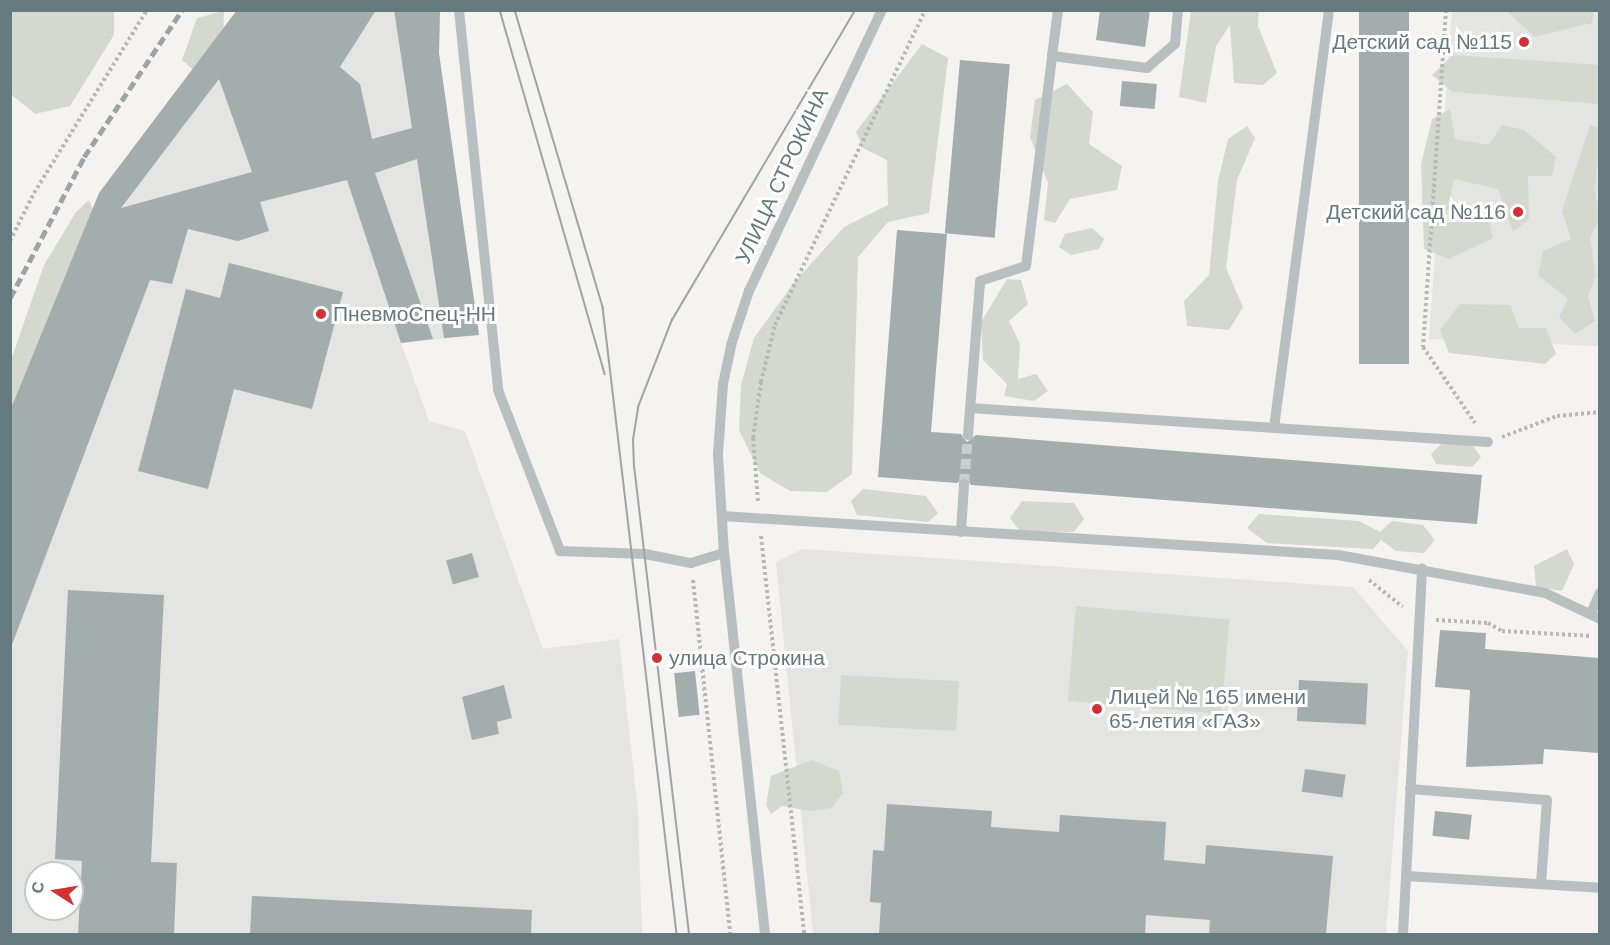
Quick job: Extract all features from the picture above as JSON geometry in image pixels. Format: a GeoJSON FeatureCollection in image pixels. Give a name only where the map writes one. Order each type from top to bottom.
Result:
{"type":"FeatureCollection","features":[{"type":"Feature","properties":{"kind":"street"},"geometry":{"type":"LineString","coordinates":[[459,10],[498,390],[560,551],[645,554],[691,563],[724,553]]}},
{"type":"Feature","properties":{"kind":"street","name":"УЛИЦА СТРОКИНА"},"geometry":{"type":"LineString","coordinates":[[765,934],[724,553],[718,419],[730,345],[749,291],[882,10]]}},
{"type":"Feature","properties":{"kind":"street"},"geometry":{"type":"LineString","coordinates":[[969,435],[980,281],[1026,266],[1058,10]]}},
{"type":"Feature","properties":{"kind":"street"},"geometry":{"type":"LineString","coordinates":[[1052,56],[1147,68],[1175,44],[1178,10]]}},
{"type":"Feature","properties":{"kind":"street"},"geometry":{"type":"LineString","coordinates":[[1274,428],[1329,10]]}},
{"type":"Feature","properties":{"kind":"street"},"geometry":{"type":"LineString","coordinates":[[970,408],[1488,442]]}},
{"type":"Feature","properties":{"kind":"street"},"geometry":{"type":"LineString","coordinates":[[961,532],[964,484]]}},
{"type":"Feature","properties":{"kind":"street"},"geometry":{"type":"LineString","coordinates":[[722,516],[1338,555],[1422,568],[1545,592],[1595,616],[1599,593]]}},
{"type":"Feature","properties":{"kind":"street"},"geometry":{"type":"LineString","coordinates":[[1403,934],[1422,568]]}},
{"type":"Feature","properties":{"kind":"street"},"geometry":{"type":"LineString","coordinates":[[1410,789],[1547,800],[1541,883]]}},
{"type":"Feature","properties":{"kind":"street"},"geometry":{"type":"LineString","coordinates":[[1406,876],[1599,888]]}},
{"type":"Feature","properties":{"kind":"path"},"geometry":{"type":"LineString","coordinates":[[10,241],[34,193],[147,10]]}},
{"type":"Feature","properties":{"kind":"path"},"geometry":{"type":"LineString","coordinates":[[804,934],[759,519],[753,438],[761,382],[775,325],[925,10]]}},
{"type":"Feature","properties":{"kind":"path"},"geometry":{"type":"LineString","coordinates":[[1446,10],[1423,347],[1488,442],[1557,416],[1599,412]]}},
{"type":"Feature","properties":{"kind":"path"},"geometry":{"type":"LineString","coordinates":[[691,563],[730,934]]}},
{"type":"Feature","properties":{"kind":"path"},"geometry":{"type":"LineString","coordinates":[[1365,577],[1419,619],[1488,622],[1502,631],[1599,637]]}},
{"type":"Feature","properties":{"kind":"shaded area"},"geometry":{"type":"Polygon","coordinates":[[[11,10],[114,11],[114,35],[70,106],[35,114],[12,95],[11,99],[11,10]]]}},
{"type":"Feature","properties":{"kind":"shaded area"},"geometry":{"type":"Polygon","coordinates":[[[224,11],[223,38],[196,72],[182,60],[197,18],[224,11]]]}},
{"type":"Feature","properties":{"kind":"shaded area"},"geometry":{"type":"Polygon","coordinates":[[[237,11],[440,11],[439,53],[479,335],[401,343],[429,421],[465,431],[543,649],[619,639],[638,812],[642,934],[11,934],[11,411],[99,193],[237,11]]]}},
{"type":"Feature","properties":{"kind":"shaded area"},"geometry":{"type":"Polygon","coordinates":[[[1191,11],[1259,11],[1258,26],[1277,73],[1263,85],[1234,83],[1230,25],[1216,46],[1206,103],[1179,97],[1191,11]]]}},
{"type":"Feature","properties":{"kind":"shaded area","name":"Детский сад №116"},"geometry":{"type":"Polygon","coordinates":[[[1452,11],[1599,11],[1599,346],[1429,339],[1452,11]]]}},
{"type":"Feature","properties":{"kind":"shaded area"},"geometry":{"type":"Polygon","coordinates":[[[1507,11],[1594,11],[1592,23],[1534,37],[1507,11]]]}},
{"type":"Feature","properties":{"kind":"shaded area"},"geometry":{"type":"Polygon","coordinates":[[[922,44],[948,58],[929,213],[888,222],[858,257],[852,474],[827,492],[790,491],[760,473],[739,430],[741,385],[754,338],[793,284],[844,227],[888,205],[887,160],[863,148],[856,132],[922,44]]]}},
{"type":"Feature","properties":{"kind":"shaded area"},"geometry":{"type":"Polygon","coordinates":[[[1453,55],[1599,65],[1599,104],[1453,92],[1432,75],[1453,55]]]}},
{"type":"Feature","properties":{"kind":"shaded area"},"geometry":{"type":"Polygon","coordinates":[[[1067,84],[1093,112],[1089,144],[1122,166],[1117,190],[1070,199],[1055,223],[1044,220],[1048,183],[1030,137],[1035,100],[1067,84]]]}},
{"type":"Feature","properties":{"kind":"shaded area"},"geometry":{"type":"Polygon","coordinates":[[[1450,109],[1455,139],[1489,145],[1502,125],[1524,130],[1556,157],[1552,176],[1528,176],[1529,219],[1513,232],[1498,189],[1454,179],[1445,223],[1489,217],[1493,238],[1449,259],[1424,249],[1421,164],[1432,119],[1450,109]]]}},
{"type":"Feature","properties":{"kind":"shaded area"},"geometry":{"type":"Polygon","coordinates":[[[1590,125],[1600,128],[1595,191],[1599,219],[1590,239],[1596,275],[1588,296],[1595,321],[1575,334],[1559,317],[1568,299],[1538,275],[1543,251],[1571,239],[1562,211],[1590,125]]]}},
{"type":"Feature","properties":{"kind":"shaded area"},"geometry":{"type":"Polygon","coordinates":[[[1247,126],[1255,138],[1237,180],[1226,268],[1243,307],[1229,330],[1187,326],[1184,301],[1209,275],[1218,181],[1228,139],[1247,126]]]}},
{"type":"Feature","properties":{"kind":"shaded area"},"geometry":{"type":"Polygon","coordinates":[[[89,200],[95,215],[11,428],[11,360],[44,265],[76,212],[89,200]]]}},
{"type":"Feature","properties":{"kind":"shaded area"},"geometry":{"type":"Polygon","coordinates":[[[1092,228],[1104,239],[1099,249],[1071,255],[1059,247],[1065,234],[1092,228]]]}},
{"type":"Feature","properties":{"kind":"shaded area"},"geometry":{"type":"Polygon","coordinates":[[[1007,279],[1021,280],[1028,304],[1009,321],[1020,344],[1018,379],[1036,374],[1048,391],[1034,401],[1004,396],[1007,384],[983,360],[981,322],[1007,279]]]}},
{"type":"Feature","properties":{"kind":"shaded area"},"geometry":{"type":"Polygon","coordinates":[[[1460,304],[1510,305],[1519,328],[1546,328],[1556,354],[1545,364],[1449,353],[1440,330],[1460,304]]]}},
{"type":"Feature","properties":{"kind":"shaded area"},"geometry":{"type":"Polygon","coordinates":[[[1443,442],[1473,446],[1481,457],[1472,467],[1436,464],[1431,454],[1443,442]]]}},
{"type":"Feature","properties":{"kind":"shaded area"},"geometry":{"type":"Polygon","coordinates":[[[863,489],[926,496],[938,513],[928,522],[857,515],[851,501],[863,489]]]}},
{"type":"Feature","properties":{"kind":"shaded area"},"geometry":{"type":"Polygon","coordinates":[[[1022,501],[1074,503],[1084,519],[1074,532],[1020,531],[1010,518],[1022,501]]]}},
{"type":"Feature","properties":{"kind":"shaded area"},"geometry":{"type":"Polygon","coordinates":[[[1259,514],[1359,521],[1380,532],[1392,521],[1423,525],[1435,540],[1424,553],[1396,551],[1381,540],[1373,549],[1267,543],[1247,528],[1259,514]]]}},
{"type":"Feature","properties":{"kind":"shaded area","name":"Лицей № 165 имени 65-летия «ГАЗ»"},"geometry":{"type":"Polygon","coordinates":[[[803,549],[1353,587],[1408,651],[1386,934],[813,934],[776,562],[803,549]]]}},
{"type":"Feature","properties":{"kind":"shaded area"},"geometry":{"type":"Polygon","coordinates":[[[1567,549],[1574,564],[1562,591],[1536,587],[1534,566],[1567,549]]]}},
{"type":"Feature","properties":{"kind":"shaded area"},"geometry":{"type":"Polygon","coordinates":[[[1076,606],[1229,619],[1221,714],[1068,701],[1076,606]]]}},
{"type":"Feature","properties":{"kind":"shaded area"},"geometry":{"type":"Polygon","coordinates":[[[841,675],[959,681],[956,731],[838,725],[841,675]]]}},
{"type":"Feature","properties":{"kind":"shaded area"},"geometry":{"type":"Polygon","coordinates":[[[812,760],[839,771],[843,793],[832,808],[811,811],[782,806],[771,814],[766,805],[771,776],[812,760]]]}},
{"type":"Feature","properties":{"kind":"building"},"geometry":{"type":"Polygon","coordinates":[[[237,10],[376,10],[340,67],[360,84],[372,139],[412,128],[394,10],[440,10],[439,53],[479,335],[444,338],[417,159],[375,173],[433,339],[401,343],[347,180],[260,202],[269,231],[238,241],[188,229],[172,284],[150,280],[10,650],[10,411],[99,193],[237,10]],[[219,79],[121,208],[252,172],[219,79]]]}},
{"type":"Feature","properties":{"kind":"building"},"geometry":{"type":"Polygon","coordinates":[[[1100,10],[1150,10],[1145,47],[1096,40],[1100,10]]]}},
{"type":"Feature","properties":{"kind":"building"},"geometry":{"type":"Polygon","coordinates":[[[1359,10],[1409,10],[1409,364],[1359,364],[1359,10]]]}},
{"type":"Feature","properties":{"kind":"building"},"geometry":{"type":"Polygon","coordinates":[[[960,60],[1010,64],[995,238],[945,233],[960,60]]]}},
{"type":"Feature","properties":{"kind":"building"},"geometry":{"type":"Polygon","coordinates":[[[1122,81],[1157,84],[1155,109],[1120,106],[1122,81]]]}},
{"type":"Feature","properties":{"kind":"building"},"geometry":{"type":"Polygon","coordinates":[[[897,230],[947,234],[931,432],[961,434],[967,442],[976,435],[1482,475],[1477,524],[971,485],[965,477],[957,483],[878,477],[897,230]]]}},
{"type":"Feature","properties":{"kind":"building"},"geometry":{"type":"Polygon","coordinates":[[[229,263],[343,292],[312,409],[234,389],[208,489],[138,471],[186,289],[220,298],[229,263]]]}},
{"type":"Feature","properties":{"kind":"building"},"geometry":{"type":"Polygon","coordinates":[[[472,553],[479,577],[453,584],[446,560],[472,553]]]}},
{"type":"Feature","properties":{"kind":"building"},"geometry":{"type":"Polygon","coordinates":[[[68,590],[164,595],[151,862],[177,863],[174,934],[78,934],[79,921],[84,921],[84,861],[55,859],[68,590]]]}},
{"type":"Feature","properties":{"kind":"building"},"geometry":{"type":"Polygon","coordinates":[[[1440,630],[1486,633],[1485,649],[1599,658],[1599,753],[1544,749],[1543,764],[1466,767],[1470,690],[1435,687],[1440,630]]]}},
{"type":"Feature","properties":{"kind":"building"},"geometry":{"type":"Polygon","coordinates":[[[695,671],[700,715],[679,717],[674,673],[695,671]]]}},
{"type":"Feature","properties":{"kind":"building"},"geometry":{"type":"Polygon","coordinates":[[[1299,680],[1368,684],[1366,725],[1297,721],[1299,680]]]}},
{"type":"Feature","properties":{"kind":"building"},"geometry":{"type":"Polygon","coordinates":[[[504,685],[512,718],[497,722],[499,734],[472,740],[462,697],[504,685]]]}},
{"type":"Feature","properties":{"kind":"building"},"geometry":{"type":"Polygon","coordinates":[[[1305,769],[1346,775],[1342,797],[1302,792],[1305,769]]]}},
{"type":"Feature","properties":{"kind":"building"},"geometry":{"type":"Polygon","coordinates":[[[887,804],[992,811],[991,827],[1059,832],[1060,815],[1166,822],[1164,860],[1205,864],[1206,845],[1333,856],[1326,934],[1209,934],[1210,920],[1146,915],[1145,934],[879,934],[881,903],[870,902],[873,850],[884,851],[887,804]]]}},
{"type":"Feature","properties":{"kind":"building"},"geometry":{"type":"Polygon","coordinates":[[[1435,811],[1472,815],[1469,840],[1432,836],[1435,811]]]}},
{"type":"Feature","properties":{"kind":"building"},"geometry":{"type":"Polygon","coordinates":[[[252,896],[532,910],[531,934],[250,934],[252,896]]]}},
{"type":"Feature","properties":{"kind":"tunnel"},"geometry":{"type":"LineString","coordinates":[[964,484],[968,435]]}},
{"type":"Feature","properties":{"kind":"tram line"},"geometry":{"type":"LineString","coordinates":[[500,10],[605,374]]}},
{"type":"Feature","properties":{"kind":"tram line"},"geometry":{"type":"LineString","coordinates":[[515,10],[603,307],[677,934]]}},
{"type":"Feature","properties":{"kind":"tram line"},"geometry":{"type":"LineString","coordinates":[[689,934],[634,468],[633,440],[638,407],[672,320],[855,10]]}},
{"type":"Feature","properties":{"kind":"railway"},"geometry":{"type":"LineString","coordinates":[[10,298],[84,157],[182,10]]}},
{"type":"Feature","properties":{"kind":"place","name":"Детский сад №115"},"geometry":{"type":"Point","coordinates":[1524,42]}},
{"type":"Feature","properties":{"kind":"place","name":"Детский сад №116"},"geometry":{"type":"Point","coordinates":[1518,212]}},
{"type":"Feature","properties":{"kind":"place","name":"ПневмоСпец-НН"},"geometry":{"type":"Point","coordinates":[321,314]}},
{"type":"Feature","properties":{"kind":"place","name":"улица Строкина"},"geometry":{"type":"Point","coordinates":[657,658]}},
{"type":"Feature","properties":{"kind":"place","name":"Лицей № 165 имени 65-летия «ГАЗ»"},"geometry":{"type":"Point","coordinates":[1097,709]}}]}
